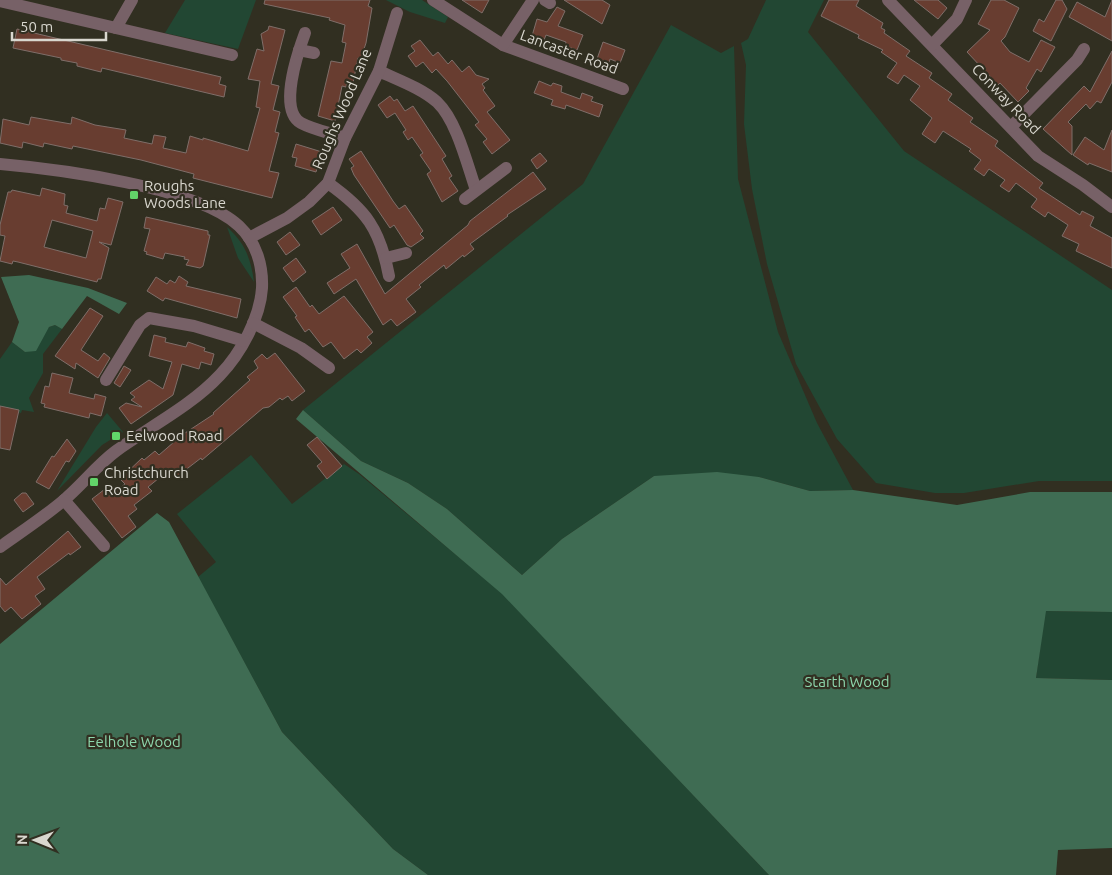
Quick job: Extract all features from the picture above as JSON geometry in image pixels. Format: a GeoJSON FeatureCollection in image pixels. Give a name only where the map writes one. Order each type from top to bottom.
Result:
{"type":"FeatureCollection","features":[{"type":"Feature","properties":{"kind":"street"},"geometry":{"type":"LineString","coordinates":[[116,28],[132,0]]}},
{"type":"Feature","properties":{"kind":"street","name":"Lancaster Road"},"geometry":{"type":"LineString","coordinates":[[433,0],[503,45],[623,89]]}},
{"type":"Feature","properties":{"kind":"street","name":"Lancaster Road"},"geometry":{"type":"LineString","coordinates":[[503,45],[533,0]]}},
{"type":"Feature","properties":{"kind":"street","name":"Conway Road"},"geometry":{"type":"LineString","coordinates":[[888,0],[1038,156],[1112,207]]}},
{"type":"Feature","properties":{"kind":"street"},"geometry":{"type":"LineString","coordinates":[[932,45],[957,19],[966,0]]}},
{"type":"Feature","properties":{"kind":"street"},"geometry":{"type":"LineString","coordinates":[[0,1],[232,54]]}},
{"type":"Feature","properties":{"kind":"street","name":"Roughs Wood Lane"},"geometry":{"type":"LineString","coordinates":[[249,238],[287,218],[309,202],[328,183],[344,138],[379,71],[397,13]]}},
{"type":"Feature","properties":{"kind":"street"},"geometry":{"type":"LineString","coordinates":[[305,33],[293,68],[290,107],[293,117],[301,123],[344,138]]}},
{"type":"Feature","properties":{"kind":"street"},"geometry":{"type":"LineString","coordinates":[[1011,127],[1077,60],[1084,49]]}},
{"type":"Feature","properties":{"kind":"street"},"geometry":{"type":"LineString","coordinates":[[299,50],[314,53]]}},
{"type":"Feature","properties":{"kind":"street"},"geometry":{"type":"LineString","coordinates":[[379,71],[438,103],[453,126],[476,190]]}},
{"type":"Feature","properties":{"kind":"street"},"geometry":{"type":"LineString","coordinates":[[0,164],[95,177],[204,204],[228,216],[249,238],[256,250],[262,278],[259,307],[253,322],[244,341],[220,375],[200,393],[116,451],[64,500],[0,547]]}},
{"type":"Feature","properties":{"kind":"street"},"geometry":{"type":"LineString","coordinates":[[465,199],[506,168]]}},
{"type":"Feature","properties":{"kind":"street"},"geometry":{"type":"LineString","coordinates":[[328,183],[353,201],[364,212],[386,258],[389,276]]}},
{"type":"Feature","properties":{"kind":"street"},"geometry":{"type":"LineString","coordinates":[[386,258],[406,252]]}},
{"type":"Feature","properties":{"kind":"street"},"geometry":{"type":"LineString","coordinates":[[106,380],[140,325],[149,318],[194,326],[244,341]]}},
{"type":"Feature","properties":{"kind":"street"},"geometry":{"type":"LineString","coordinates":[[253,322],[301,348],[329,368]]}},
{"type":"Feature","properties":{"kind":"street"},"geometry":{"type":"LineString","coordinates":[[64,500],[104,546]]}},
{"type":"Feature","properties":{"kind":"green space"},"geometry":{"type":"Polygon","coordinates":[[[185,0],[256,0],[238,49],[165,33],[185,0]]]}},
{"type":"Feature","properties":{"kind":"green space"},"geometry":{"type":"Polygon","coordinates":[[[386,0],[422,0],[448,17],[445,23],[410,12],[386,0]]]}},
{"type":"Feature","properties":{"kind":"green space"},"geometry":{"type":"Polygon","coordinates":[[[766,0],[824,0],[808,32],[904,151],[1112,290],[1112,481],[1039,481],[964,493],[935,493],[876,483],[837,439],[796,364],[767,264],[752,189],[744,124],[746,65],[741,43],[748,39],[766,0]]]}},
{"type":"Feature","properties":{"kind":"green space"},"geometry":{"type":"Polygon","coordinates":[[[671,25],[721,53],[734,46],[738,179],[778,332],[817,423],[853,490],[810,491],[759,477],[654,476],[562,539],[522,575],[447,509],[408,483],[361,461],[303,410],[583,184],[671,25]]]}},
{"type":"Feature","properties":{"kind":"green space"},"geometry":{"type":"Polygon","coordinates":[[[227,227],[243,245],[251,266],[254,282],[238,258],[227,227]]]}},
{"type":"Feature","properties":{"kind":"green space"},"geometry":{"type":"Polygon","coordinates":[[[29,275],[88,288],[127,303],[119,314],[87,296],[62,329],[55,325],[49,327],[36,351],[25,352],[12,342],[19,322],[1,277],[29,275]]]}},
{"type":"Feature","properties":{"kind":"green space"},"geometry":{"type":"Polygon","coordinates":[[[55,325],[62,329],[43,354],[43,373],[29,398],[34,412],[22,410],[21,413],[0,408],[0,359],[12,342],[25,352],[49,327],[55,325]]]}},
{"type":"Feature","properties":{"kind":"green space","name":"Starth Wood"},"geometry":{"type":"Polygon","coordinates":[[[303,410],[361,461],[408,483],[447,509],[522,575],[562,539],[654,476],[717,472],[759,477],[810,491],[853,490],[957,505],[1030,492],[1112,492],[1112,612],[1046,611],[1036,678],[1112,680],[1112,848],[1058,850],[1056,875],[769,875],[502,594],[296,419],[303,410]]]}},
{"type":"Feature","properties":{"kind":"green space"},"geometry":{"type":"Polygon","coordinates":[[[107,413],[123,432],[102,445],[57,491],[96,427],[107,413]]]}},
{"type":"Feature","properties":{"kind":"green space"},"geometry":{"type":"Polygon","coordinates":[[[251,455],[292,504],[344,464],[359,474],[502,593],[769,875],[428,875],[393,849],[282,732],[198,577],[216,562],[177,514],[251,455]]]}},
{"type":"Feature","properties":{"kind":"green space","name":"Eelhole Wood"},"geometry":{"type":"Polygon","coordinates":[[[157,513],[169,522],[282,732],[393,849],[428,875],[0,875],[0,644],[157,513]]]}},
{"type":"Feature","properties":{"kind":"green space"},"geometry":{"type":"Polygon","coordinates":[[[1045,611],[1112,612],[1112,680],[1036,678],[1045,611]]]}},
{"type":"Feature","properties":{"kind":"building"},"geometry":{"type":"Polygon","coordinates":[[[265,0],[370,0],[368,6],[372,8],[366,43],[361,58],[358,58],[353,83],[347,81],[346,87],[342,86],[335,121],[318,116],[331,61],[342,63],[346,43],[342,42],[345,25],[329,20],[330,18],[264,4],[265,0]]]}},
{"type":"Feature","properties":{"kind":"building"},"geometry":{"type":"Polygon","coordinates":[[[462,0],[489,0],[482,13],[462,0]]]}},
{"type":"Feature","properties":{"kind":"building"},"geometry":{"type":"Polygon","coordinates":[[[564,0],[602,0],[610,5],[602,24],[564,0]]]}},
{"type":"Feature","properties":{"kind":"building"},"geometry":{"type":"Polygon","coordinates":[[[829,0],[859,0],[856,6],[883,23],[881,28],[885,30],[884,33],[910,51],[906,56],[932,73],[929,78],[952,94],[948,100],[973,118],[970,122],[998,141],[995,146],[1043,183],[1039,188],[1080,215],[1082,211],[1094,217],[1090,226],[1112,238],[1112,268],[1076,251],[1079,244],[1062,236],[1068,225],[1048,212],[1045,217],[1031,207],[1037,199],[1016,183],[1009,192],[1000,186],[1005,180],[989,169],[984,176],[974,169],[981,160],[969,151],[971,149],[943,131],[935,143],[922,134],[932,118],[910,100],[920,86],[904,75],[898,84],[887,77],[897,63],[881,52],[883,50],[858,38],[859,35],[821,16],[829,0]]]}},
{"type":"Feature","properties":{"kind":"building"},"geometry":{"type":"Polygon","coordinates":[[[914,0],[938,0],[947,8],[938,19],[914,0]]]}},
{"type":"Feature","properties":{"kind":"building"},"geometry":{"type":"Polygon","coordinates":[[[991,0],[1004,0],[1019,8],[1005,37],[1001,41],[1010,52],[1029,62],[1041,40],[1055,47],[1041,72],[1037,69],[1026,88],[1029,91],[1018,102],[1000,83],[998,85],[967,52],[990,30],[978,24],[991,0]]]}},
{"type":"Feature","properties":{"kind":"building"},"geometry":{"type":"Polygon","coordinates":[[[1056,0],[1062,0],[1067,9],[1051,41],[1033,31],[1039,19],[1044,22],[1056,0]]]}},
{"type":"Feature","properties":{"kind":"building"},"geometry":{"type":"Polygon","coordinates":[[[1112,0],[1112,41],[1069,17],[1077,2],[1105,17],[1112,0]]]}},
{"type":"Feature","properties":{"kind":"building"},"geometry":{"type":"Polygon","coordinates":[[[557,7],[565,11],[558,26],[583,35],[577,50],[565,46],[566,42],[546,35],[544,40],[532,36],[537,19],[547,22],[557,7]]]}},
{"type":"Feature","properties":{"kind":"building"},"geometry":{"type":"Polygon","coordinates":[[[269,26],[285,30],[271,84],[279,86],[273,110],[280,112],[275,132],[279,133],[269,171],[279,173],[272,198],[193,178],[194,174],[141,160],[73,146],[72,149],[44,143],[43,147],[23,142],[22,148],[0,143],[3,119],[29,125],[31,117],[71,124],[72,117],[95,125],[126,130],[124,138],[152,144],[154,135],[166,137],[163,148],[186,153],[190,136],[248,151],[260,108],[256,107],[260,81],[248,79],[257,49],[264,51],[261,34],[268,30],[269,26]]]}},
{"type":"Feature","properties":{"kind":"building"},"geometry":{"type":"Polygon","coordinates":[[[17,29],[221,77],[219,84],[226,86],[224,97],[102,68],[101,72],[77,66],[77,63],[61,60],[61,58],[13,48],[17,29]]]}},
{"type":"Feature","properties":{"kind":"building"},"geometry":{"type":"Polygon","coordinates":[[[420,40],[433,56],[438,52],[448,64],[452,60],[462,72],[469,66],[476,75],[489,79],[482,84],[485,88],[483,90],[495,106],[487,112],[510,140],[492,154],[483,142],[487,139],[475,125],[479,122],[447,81],[436,69],[432,73],[423,62],[416,67],[408,56],[415,51],[411,46],[420,40]]]}},
{"type":"Feature","properties":{"kind":"building"},"geometry":{"type":"Polygon","coordinates":[[[603,42],[625,50],[620,63],[610,59],[609,63],[597,59],[603,42]]]}},
{"type":"Feature","properties":{"kind":"building"},"geometry":{"type":"Polygon","coordinates":[[[1112,51],[1112,82],[1101,103],[1097,101],[1090,109],[1086,104],[1068,122],[1072,126],[1072,155],[1043,129],[1084,86],[1090,92],[1112,51]]]}},
{"type":"Feature","properties":{"kind":"building"},"geometry":{"type":"Polygon","coordinates":[[[539,81],[551,86],[553,83],[562,86],[561,92],[580,99],[582,93],[593,97],[591,101],[603,105],[599,117],[566,105],[565,109],[551,105],[553,100],[534,93],[539,81]]]}},
{"type":"Feature","properties":{"kind":"building"},"geometry":{"type":"Polygon","coordinates":[[[390,96],[394,101],[397,99],[405,111],[413,106],[446,156],[442,159],[452,176],[449,178],[458,191],[442,202],[427,174],[431,171],[420,155],[423,153],[412,137],[408,140],[403,132],[406,130],[395,113],[387,118],[378,105],[390,96]]]}},
{"type":"Feature","properties":{"kind":"building"},"geometry":{"type":"Polygon","coordinates":[[[1112,130],[1112,172],[1089,163],[1088,165],[1073,155],[1085,137],[1104,150],[1112,130]]]}},
{"type":"Feature","properties":{"kind":"building"},"geometry":{"type":"Polygon","coordinates":[[[296,144],[322,152],[316,172],[295,166],[297,158],[292,157],[296,144]]]}},
{"type":"Feature","properties":{"kind":"building"},"geometry":{"type":"Polygon","coordinates":[[[361,151],[399,209],[405,205],[423,231],[420,234],[424,238],[411,247],[407,245],[394,225],[390,228],[354,175],[351,168],[354,166],[349,159],[361,151]]]}},
{"type":"Feature","properties":{"kind":"building"},"geometry":{"type":"Polygon","coordinates":[[[540,153],[547,161],[537,169],[531,160],[540,153]]]}},
{"type":"Feature","properties":{"kind":"building"},"geometry":{"type":"Polygon","coordinates":[[[533,172],[546,189],[507,215],[470,244],[474,249],[464,257],[463,255],[446,269],[444,265],[419,285],[421,287],[406,299],[416,312],[397,326],[391,319],[383,325],[356,279],[334,294],[327,283],[350,268],[341,254],[357,244],[385,294],[468,225],[470,221],[533,172]]]}},
{"type":"Feature","properties":{"kind":"building"},"geometry":{"type":"Polygon","coordinates":[[[42,188],[65,194],[64,205],[68,206],[66,213],[97,221],[100,208],[105,209],[108,198],[123,202],[111,245],[99,242],[109,248],[101,279],[98,279],[97,282],[18,262],[13,261],[12,264],[0,261],[5,236],[0,235],[0,225],[8,192],[12,190],[40,196],[42,188]],[[52,220],[44,247],[86,258],[93,231],[52,220]]]}},
{"type":"Feature","properties":{"kind":"building"},"geometry":{"type":"Polygon","coordinates":[[[333,207],[342,220],[321,235],[312,221],[333,207]]]}},
{"type":"Feature","properties":{"kind":"building"},"geometry":{"type":"Polygon","coordinates":[[[146,217],[208,231],[208,235],[210,235],[203,266],[200,268],[186,265],[189,260],[184,259],[185,257],[165,253],[163,259],[146,254],[147,252],[144,251],[150,229],[144,228],[146,217]]]}},
{"type":"Feature","properties":{"kind":"building"},"geometry":{"type":"Polygon","coordinates":[[[290,232],[300,245],[286,255],[277,242],[290,232]]]}},
{"type":"Feature","properties":{"kind":"building"},"geometry":{"type":"Polygon","coordinates":[[[296,258],[306,272],[293,282],[283,268],[296,258]]]}},
{"type":"Feature","properties":{"kind":"building"},"geometry":{"type":"Polygon","coordinates":[[[179,276],[188,282],[186,286],[241,299],[237,318],[165,298],[163,301],[147,291],[156,277],[167,284],[170,280],[175,283],[179,276]]]}},
{"type":"Feature","properties":{"kind":"building"},"geometry":{"type":"Polygon","coordinates":[[[296,287],[310,307],[312,305],[319,314],[344,296],[373,332],[367,337],[372,343],[361,353],[357,349],[344,359],[331,342],[323,347],[309,329],[305,332],[295,317],[297,316],[283,297],[296,287]]]}},
{"type":"Feature","properties":{"kind":"building"},"geometry":{"type":"Polygon","coordinates":[[[90,308],[103,316],[81,350],[98,361],[104,353],[110,358],[98,378],[76,363],[75,369],[55,356],[90,308]]]}},
{"type":"Feature","properties":{"kind":"building"},"geometry":{"type":"Polygon","coordinates":[[[154,335],[166,338],[165,342],[186,347],[188,342],[205,348],[204,351],[214,354],[211,365],[201,362],[199,369],[182,364],[173,395],[131,424],[119,408],[126,403],[142,407],[131,400],[135,397],[130,393],[149,380],[163,389],[172,362],[149,356],[154,335]]]}},
{"type":"Feature","properties":{"kind":"building"},"geometry":{"type":"Polygon","coordinates":[[[275,353],[305,391],[292,401],[288,396],[282,400],[280,398],[269,407],[263,408],[202,460],[201,458],[175,478],[169,470],[148,487],[152,491],[134,505],[137,509],[128,516],[136,527],[122,538],[92,499],[105,489],[110,496],[125,484],[120,479],[142,458],[144,460],[155,451],[159,455],[182,435],[214,414],[250,380],[247,377],[258,368],[254,361],[262,354],[267,359],[275,353]]]}},
{"type":"Feature","properties":{"kind":"building"},"geometry":{"type":"Polygon","coordinates":[[[124,366],[131,370],[120,387],[114,383],[124,366]]]}},
{"type":"Feature","properties":{"kind":"building"},"geometry":{"type":"Polygon","coordinates":[[[52,373],[73,378],[69,393],[94,399],[95,394],[106,397],[101,416],[90,413],[89,418],[44,407],[45,404],[41,403],[45,386],[49,387],[52,373]]]}},
{"type":"Feature","properties":{"kind":"building"},"geometry":{"type":"Polygon","coordinates":[[[0,406],[19,410],[10,450],[0,448],[0,406]]]}},
{"type":"Feature","properties":{"kind":"building"},"geometry":{"type":"Polygon","coordinates":[[[317,437],[342,466],[327,479],[317,466],[322,462],[307,445],[317,437]]]}},
{"type":"Feature","properties":{"kind":"building"},"geometry":{"type":"Polygon","coordinates":[[[67,439],[76,451],[69,462],[66,461],[49,489],[36,482],[52,456],[54,457],[67,439]]]}},
{"type":"Feature","properties":{"kind":"building"},"geometry":{"type":"Polygon","coordinates":[[[22,493],[26,493],[34,504],[23,512],[14,500],[22,493]]]}},
{"type":"Feature","properties":{"kind":"building"},"geometry":{"type":"Polygon","coordinates":[[[68,531],[81,547],[70,555],[69,553],[37,577],[45,589],[35,596],[41,604],[22,619],[11,607],[5,612],[0,606],[0,578],[6,585],[68,531]]]}},
{"type":"Feature","properties":{"kind":"place","name":"Roughs Woods Lane"},"geometry":{"type":"Point","coordinates":[134,195]}},
{"type":"Feature","properties":{"kind":"place","name":"Eelwood Road"},"geometry":{"type":"Point","coordinates":[116,436]}},
{"type":"Feature","properties":{"kind":"place","name":"Christchurch Road"},"geometry":{"type":"Point","coordinates":[94,482]}}]}
